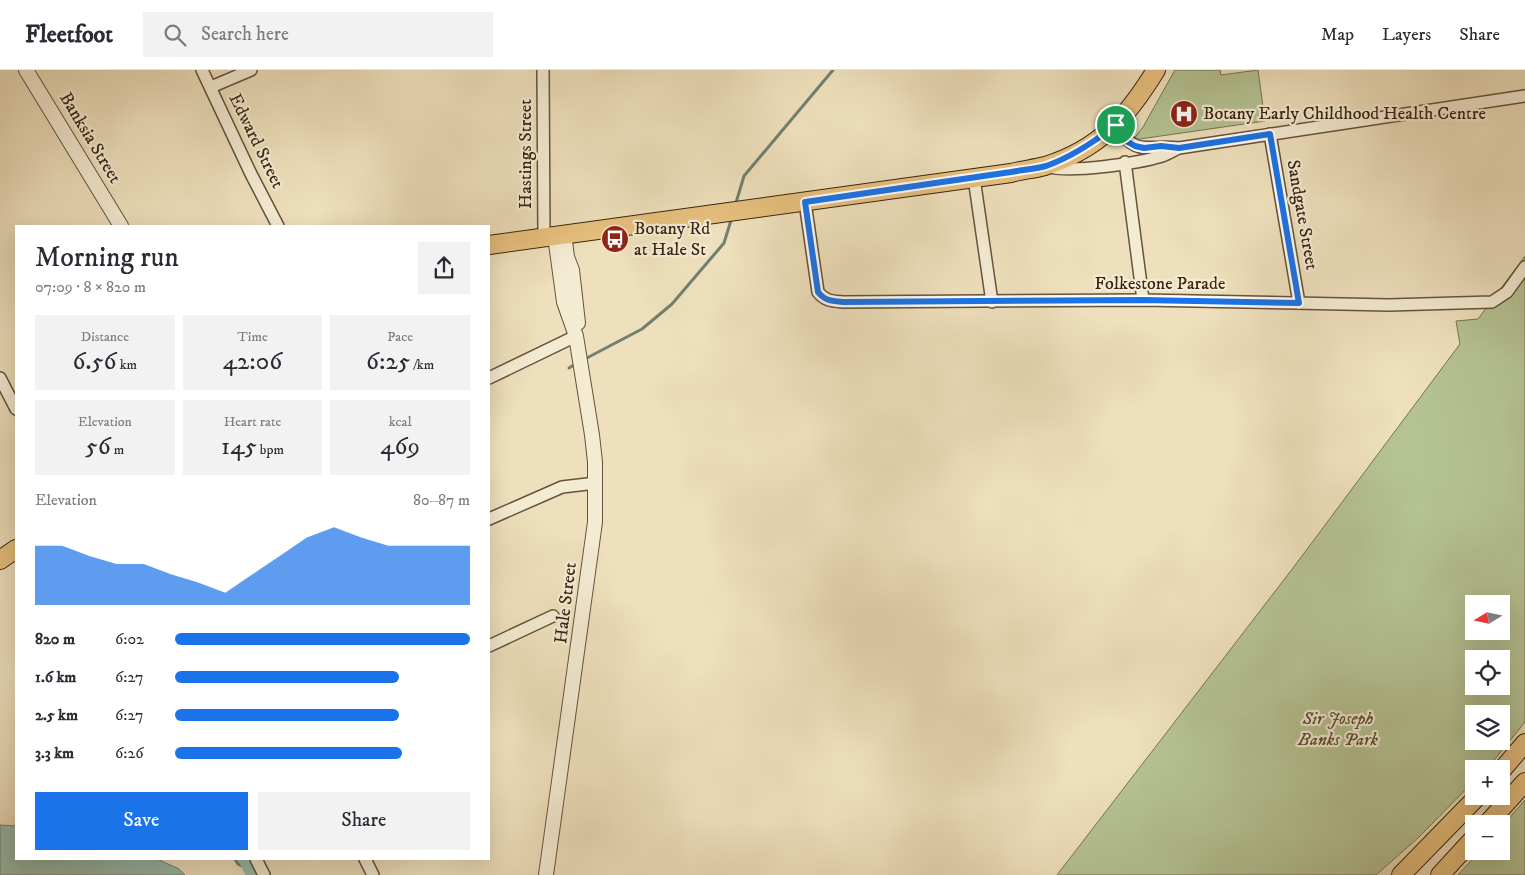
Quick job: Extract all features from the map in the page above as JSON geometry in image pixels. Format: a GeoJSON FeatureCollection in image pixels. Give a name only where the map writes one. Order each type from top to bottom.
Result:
{"type":"FeatureCollection","features":[{"type":"Feature","properties":{"kind":"main road"},"geometry":{"type":"LineString","coordinates":[[490,245],[974,178],[1045,166],[1080,151],[1116,125],[1134,103],[1156,70]]}},
{"type":"Feature","properties":{"kind":"main road"},"geometry":{"type":"LineString","coordinates":[[0,560],[15,550]]}},
{"type":"Feature","properties":{"kind":"main road"},"geometry":{"type":"LineString","coordinates":[[1510,760],[1525,743]]}},
{"type":"Feature","properties":{"kind":"main road"},"geometry":{"type":"LineString","coordinates":[[1495,815],[1525,782]]}},
{"type":"Feature","properties":{"kind":"main road"},"geometry":{"type":"LineString","coordinates":[[1401,875],[1469,805]]}},
{"type":"Feature","properties":{"kind":"main road"},"geometry":{"type":"LineString","coordinates":[[1440,875],[1465,848]]}},
{"type":"Feature","properties":{"kind":"street","name":"Banksia Street"},"geometry":{"type":"LineString","coordinates":[[26,70],[121,225]]}},
{"type":"Feature","properties":{"kind":"street","name":"Edward Street"},"geometry":{"type":"LineString","coordinates":[[202,70],[278,225]]}},
{"type":"Feature","properties":{"kind":"street"},"geometry":{"type":"LineString","coordinates":[[211,87],[251,70]]}},
{"type":"Feature","properties":{"kind":"street","name":"Hastings Street"},"geometry":{"type":"LineString","coordinates":[[543,70],[554,237]]}},
{"type":"Feature","properties":{"kind":"street"},"geometry":{"type":"LineString","coordinates":[[1116,125],[1123,137],[1135,146],[1179,148],[1525,96]]}},
{"type":"Feature","properties":{"kind":"street","name":"Sandgate Street"},"geometry":{"type":"LineString","coordinates":[[1270,134],[1299,303]]}},
{"type":"Feature","properties":{"kind":"street"},"geometry":{"type":"LineString","coordinates":[[1045,166],[1061,170],[1125,162],[1162,156],[1179,148]]}},
{"type":"Feature","properties":{"kind":"street"},"geometry":{"type":"LineString","coordinates":[[1125,162],[1143,300]]}},
{"type":"Feature","properties":{"kind":"street"},"geometry":{"type":"LineString","coordinates":[[974,178],[992,302]]}},
{"type":"Feature","properties":{"kind":"street","name":"Folkestone Parade"},"geometry":{"type":"LineString","coordinates":[[805,202],[818,292],[828,301],[992,302],[1143,300],[1389,305],[1492,302],[1507,292],[1525,267]]}},
{"type":"Feature","properties":{"kind":"street","name":"Hale Street"},"geometry":{"type":"LineString","coordinates":[[546,875],[595,522],[590,484],[592,434],[576,336],[564,302],[554,237]]}},
{"type":"Feature","properties":{"kind":"street"},"geometry":{"type":"LineString","coordinates":[[490,378],[576,336]]}},
{"type":"Feature","properties":{"kind":"street"},"geometry":{"type":"LineString","coordinates":[[0,378],[15,407]]}},
{"type":"Feature","properties":{"kind":"street"},"geometry":{"type":"LineString","coordinates":[[490,519],[555,489],[567,485],[590,484]]}},
{"type":"Feature","properties":{"kind":"street"},"geometry":{"type":"LineString","coordinates":[[490,646],[553,616]]}},
{"type":"Feature","properties":{"kind":"street"},"geometry":{"type":"LineString","coordinates":[[256,860],[264,875]]}},
{"type":"Feature","properties":{"kind":"street"},"geometry":{"type":"LineString","coordinates":[[365,860],[372,875]]}},
{"type":"Feature","properties":{"kind":"green space"},"geometry":{"type":"Polygon","coordinates":[[[1175,70],[1220,70],[1221,75],[1258,70],[1265,121],[1133,140],[1143,127],[1175,70]]]}},
{"type":"Feature","properties":{"kind":"green space","name":"Sir Joseph Banks Park"},"geometry":{"type":"Polygon","coordinates":[[[1525,256],[1525,722],[1510,741],[1510,705],[1465,705],[1465,750],[1502,750],[1494,760],[1465,760],[1465,790],[1419,837],[1376,875],[1057,875],[1293,568],[1460,344],[1456,321],[1478,319],[1525,256]]]}},
{"type":"Feature","properties":{"kind":"green space"},"geometry":{"type":"Polygon","coordinates":[[[1525,800],[1525,875],[1458,875],[1472,860],[1510,860],[1510,817],[1525,800]]]}},
{"type":"Feature","properties":{"kind":"shaded area"},"geometry":{"type":"Polygon","coordinates":[[[0,825],[15,826],[15,860],[159,860],[179,869],[185,875],[0,875],[0,825]]]}},
{"type":"Feature","properties":{"kind":"waterway"},"geometry":{"type":"LineString","coordinates":[[735,206],[744,176],[833,70]]}},
{"type":"Feature","properties":{"kind":"waterway"},"geometry":{"type":"LineString","coordinates":[[583,360],[642,329],[672,304],[724,243],[732,217]]}},
{"type":"Feature","properties":{"kind":"waterway"},"geometry":{"type":"LineString","coordinates":[[569,368],[577,363]]}},
{"type":"Feature","properties":{"kind":"waterway"},"geometry":{"type":"LineString","coordinates":[[236,860],[238,864],[248,869]]}},
{"type":"Feature","properties":{"kind":"waterway"},"geometry":{"type":"LineString","coordinates":[[244,860],[251,875]]}},
{"type":"Feature","properties":{"kind":"place","name":"Botany Early Childhood Health Centre"},"geometry":{"type":"Point","coordinates":[1184,114]}},
{"type":"Feature","properties":{"kind":"place","name":"Botany Rd at Hale St"},"geometry":{"type":"Point","coordinates":[615,239]}},
{"type":"Feature","properties":{"kind":"route"},"geometry":{"type":"LineString","coordinates":[[1116,125],[1128,142],[1144,148],[1161,146],[1179,148],[1270,134],[1299,303],[1143,300],[843,302],[828,301],[818,292],[805,202],[1045,166],[1080,151],[1116,125]]}}]}
